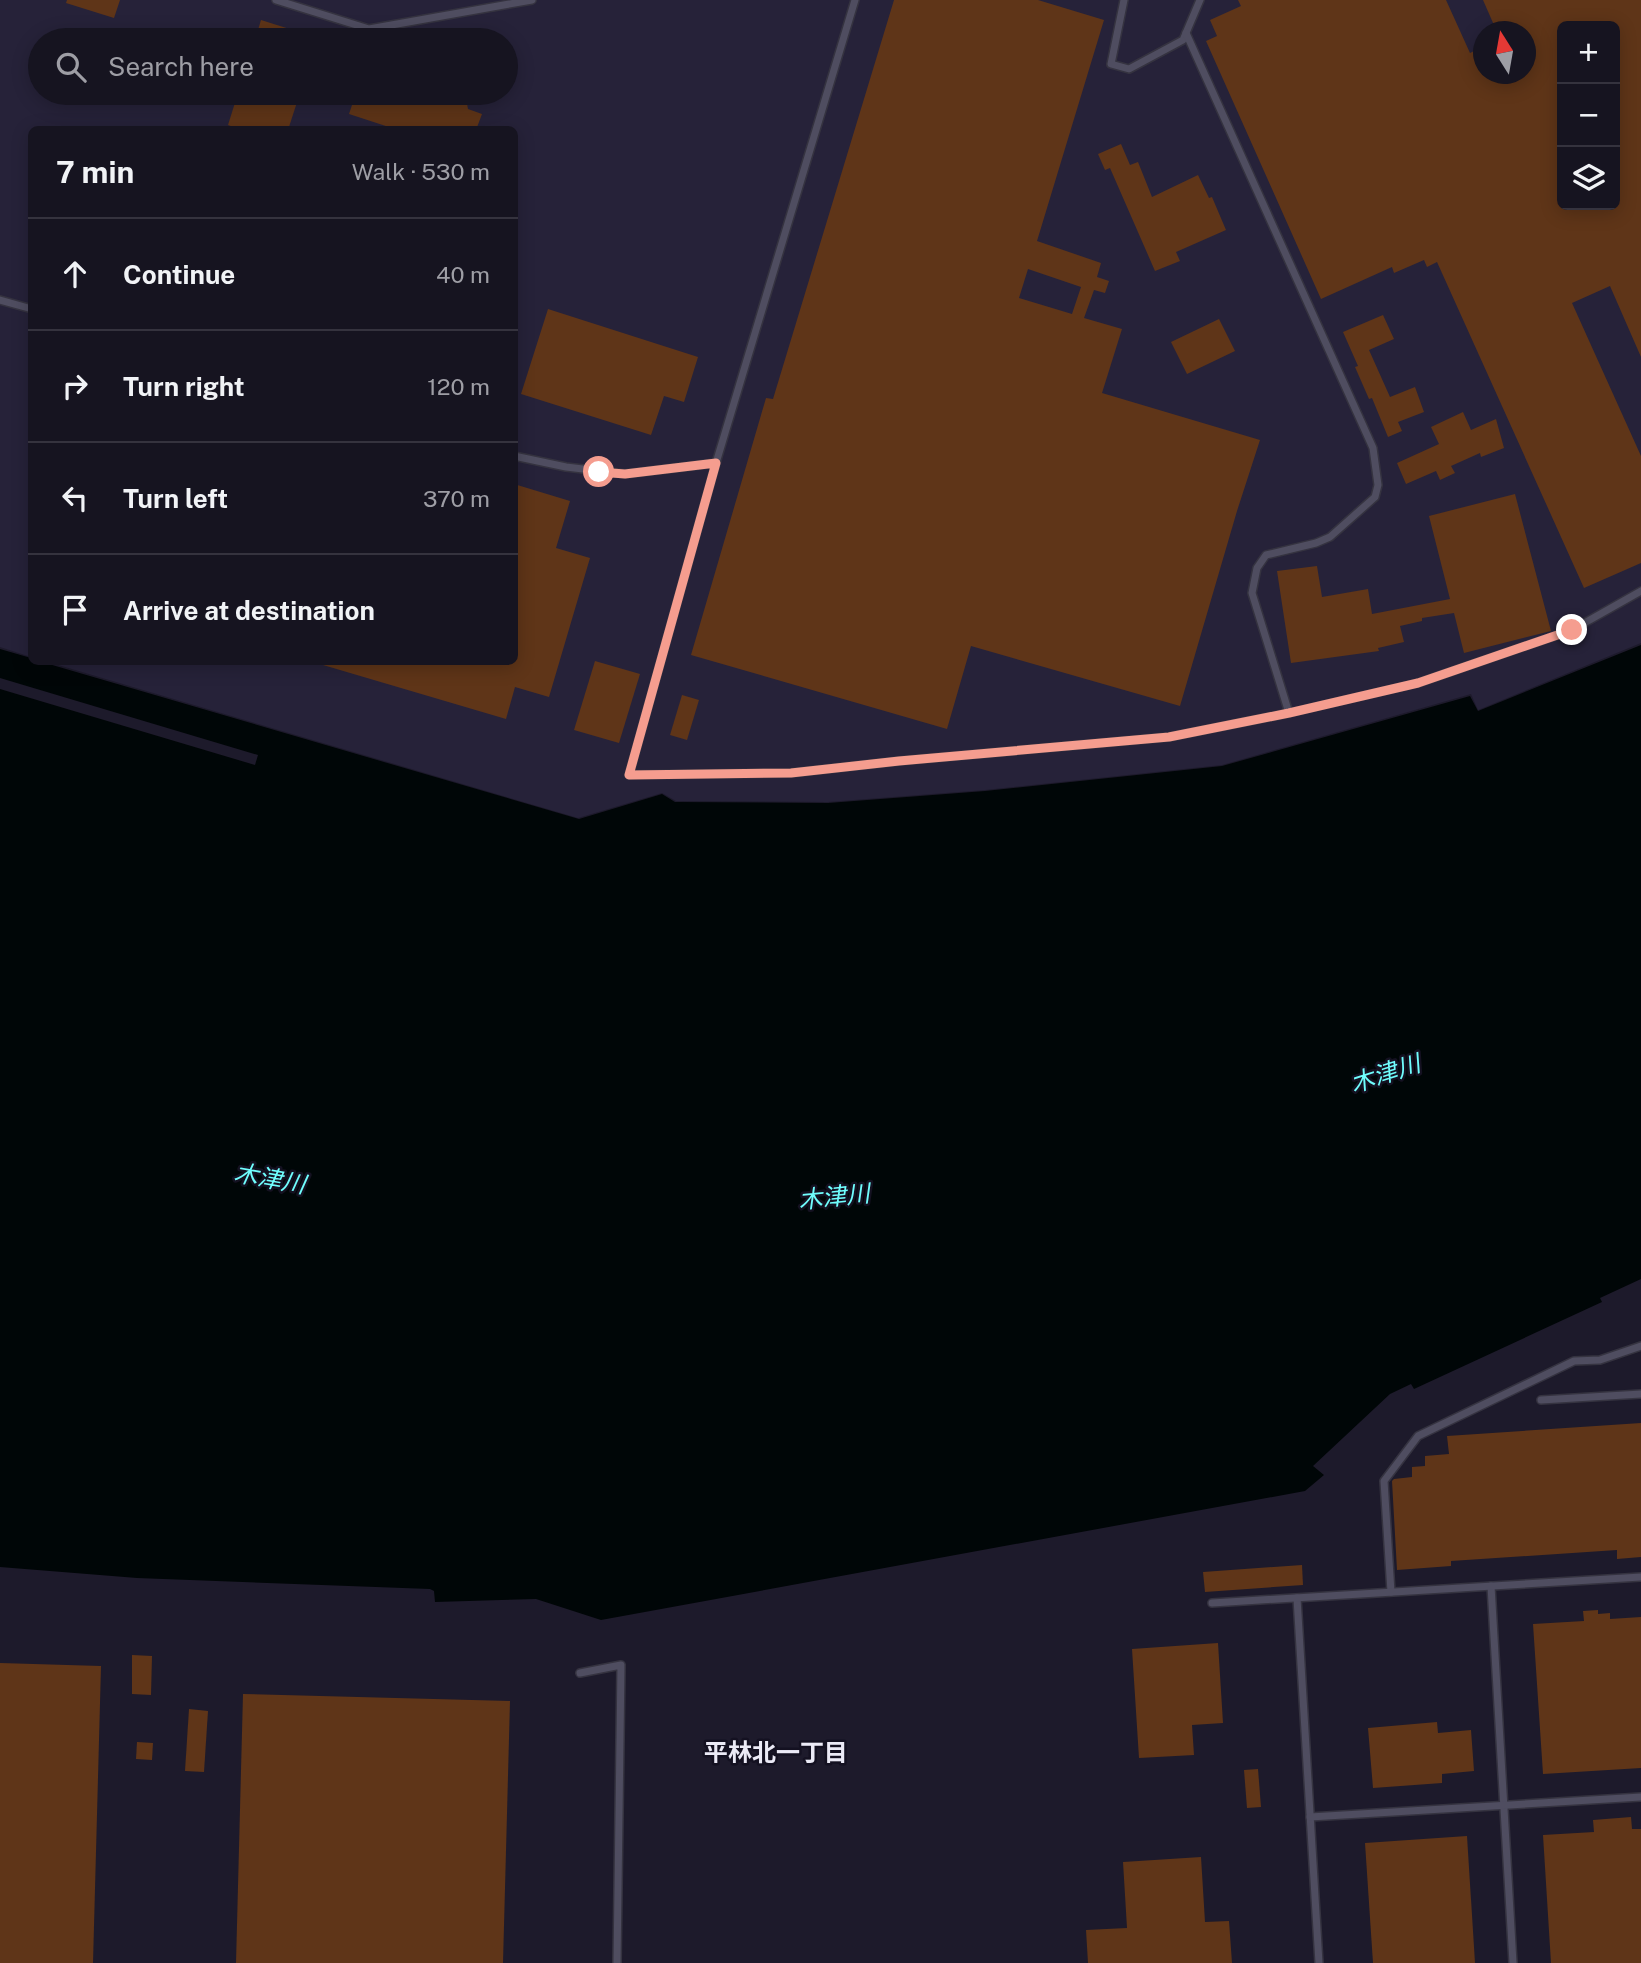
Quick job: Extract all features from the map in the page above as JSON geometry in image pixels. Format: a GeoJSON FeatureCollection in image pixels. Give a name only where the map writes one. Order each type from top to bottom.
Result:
{"type":"FeatureCollection","features":[{"type":"Feature","properties":{"kind":"lane"},"geometry":{"type":"LineString","coordinates":[[276,0],[366,28]]}},
{"type":"Feature","properties":{"kind":"lane"},"geometry":{"type":"LineString","coordinates":[[375,28],[532,0]]}},
{"type":"Feature","properties":{"kind":"lane"},"geometry":{"type":"LineString","coordinates":[[855,0],[716,463],[629,775],[791,773],[1169,737],[1418,683],[1560,635],[1641,591]]}},
{"type":"Feature","properties":{"kind":"lane"},"geometry":{"type":"LineString","coordinates":[[1124,0],[1111,64],[1129,69],[1183,40],[1200,0]]}},
{"type":"Feature","properties":{"kind":"lane"},"geometry":{"type":"LineString","coordinates":[[1186,33],[1373,448],[1378,474],[1375,497],[1330,537],[1317,543],[1266,555],[1256,568],[1252,593],[1289,713]]}},
{"type":"Feature","properties":{"kind":"lane"},"geometry":{"type":"LineString","coordinates":[[0,300],[28,308]]}},
{"type":"Feature","properties":{"kind":"lane"},"geometry":{"type":"LineString","coordinates":[[518,457],[566,467],[625,474],[716,463]]}},
{"type":"Feature","properties":{"kind":"lane"},"geometry":{"type":"LineString","coordinates":[[1391,1592],[1384,1481],[1418,1436],[1574,1362],[1600,1360],[1641,1346]]}},
{"type":"Feature","properties":{"kind":"lane"},"geometry":{"type":"LineString","coordinates":[[1541,1400],[1641,1394]]}},
{"type":"Feature","properties":{"kind":"lane"},"geometry":{"type":"LineString","coordinates":[[1212,1603],[1641,1577]]}},
{"type":"Feature","properties":{"kind":"lane"},"geometry":{"type":"LineString","coordinates":[[1491,1586],[1513,1963]]}},
{"type":"Feature","properties":{"kind":"lane"},"geometry":{"type":"LineString","coordinates":[[1297,1598],[1319,1963]]}},
{"type":"Feature","properties":{"kind":"lane"},"geometry":{"type":"LineString","coordinates":[[580,1673],[621,1665],[617,1963]]}},
{"type":"Feature","properties":{"kind":"lane"},"geometry":{"type":"LineString","coordinates":[[1310,1817],[1641,1797]]}},
{"type":"Feature","properties":{"kind":"shaded area"},"geometry":{"type":"Polygon","coordinates":[[[0,0],[1641,0],[1641,643],[1478,710],[1471,694],[1222,765],[985,790],[828,802],[676,801],[662,793],[578,818],[58,665],[518,665],[518,126],[28,126],[28,656],[0,647],[0,0]]]}},
{"type":"Feature","properties":{"kind":"water","name":"木津川"},"geometry":{"type":"Polygon","coordinates":[[[1641,645],[1641,1279],[1600,1298],[1602,1302],[1414,1389],[1411,1384],[1390,1394],[1313,1466],[1324,1475],[1305,1491],[601,1620],[536,1599],[435,1602],[434,1591],[430,1589],[137,1578],[0,1567],[0,649],[28,657],[28,665],[52,665],[579,819],[662,794],[675,802],[828,803],[985,791],[1222,766],[1470,696],[1478,711],[1641,645]]]}},
{"type":"Feature","properties":{"kind":"pier"},"geometry":{"type":"Polygon","coordinates":[[[0,678],[258,755],[255,765],[0,689],[0,678]]]}},
{"type":"Feature","properties":{"kind":"building"},"geometry":{"type":"Polygon","coordinates":[[[67,0],[120,0],[114,18],[66,3],[67,0]]]}},
{"type":"Feature","properties":{"kind":"building"},"geometry":{"type":"Polygon","coordinates":[[[894,0],[1038,0],[1104,20],[1037,241],[1101,263],[1097,277],[1109,281],[1105,293],[1094,290],[1084,318],[1122,329],[1102,393],[1260,440],[1180,706],[971,646],[947,729],[691,655],[766,398],[773,399],[894,0]],[[1028,269],[1019,298],[1072,314],[1081,287],[1028,269]]]}},
{"type":"Feature","properties":{"kind":"building"},"geometry":{"type":"Polygon","coordinates":[[[1238,0],[1446,0],[1470,53],[1473,52],[1473,84],[1536,84],[1536,21],[1492,21],[1483,0],[1641,0],[1641,357],[1610,286],[1572,303],[1641,456],[1641,563],[1584,588],[1437,262],[1427,267],[1424,260],[1394,273],[1392,267],[1321,299],[1206,41],[1217,36],[1210,20],[1241,6],[1238,0]]]}},
{"type":"Feature","properties":{"kind":"building"},"geometry":{"type":"Polygon","coordinates":[[[261,20],[286,28],[259,28],[261,20]]]}},
{"type":"Feature","properties":{"kind":"building"},"geometry":{"type":"Polygon","coordinates":[[[234,105],[296,105],[289,126],[228,125],[234,105]]]}},
{"type":"Feature","properties":{"kind":"building"},"geometry":{"type":"Polygon","coordinates":[[[352,105],[467,105],[468,109],[482,114],[478,126],[386,126],[349,114],[352,105]]]}},
{"type":"Feature","properties":{"kind":"building"},"geometry":{"type":"Polygon","coordinates":[[[1121,144],[1130,165],[1138,162],[1152,197],[1198,175],[1209,198],[1212,197],[1226,230],[1176,252],[1180,261],[1155,271],[1110,168],[1105,170],[1098,154],[1121,144]]]}},
{"type":"Feature","properties":{"kind":"building"},"geometry":{"type":"Polygon","coordinates":[[[548,309],[698,357],[684,402],[664,396],[651,435],[521,394],[548,309]]]}},
{"type":"Feature","properties":{"kind":"building"},"geometry":{"type":"Polygon","coordinates":[[[1383,315],[1394,339],[1369,350],[1390,397],[1415,387],[1424,412],[1398,422],[1402,431],[1388,437],[1372,398],[1369,399],[1355,367],[1358,366],[1343,332],[1383,315]]]}},
{"type":"Feature","properties":{"kind":"building"},"geometry":{"type":"Polygon","coordinates":[[[1219,319],[1235,351],[1187,374],[1171,342],[1219,319]]]}},
{"type":"Feature","properties":{"kind":"building"},"geometry":{"type":"Polygon","coordinates":[[[1463,412],[1471,430],[1496,419],[1504,448],[1481,457],[1480,453],[1451,466],[1455,473],[1440,480],[1436,471],[1406,484],[1397,463],[1439,444],[1431,427],[1463,412]]]}},
{"type":"Feature","properties":{"kind":"building"},"geometry":{"type":"Polygon","coordinates":[[[518,485],[570,501],[556,548],[590,558],[549,697],[515,687],[506,719],[323,665],[518,665],[518,485]]]}},
{"type":"Feature","properties":{"kind":"building"},"geometry":{"type":"Polygon","coordinates":[[[1515,494],[1551,631],[1464,653],[1454,613],[1422,618],[1422,621],[1400,626],[1404,642],[1378,648],[1379,651],[1291,663],[1277,571],[1317,566],[1322,597],[1368,589],[1372,614],[1450,599],[1429,516],[1515,494]]]}},
{"type":"Feature","properties":{"kind":"building"},"geometry":{"type":"Polygon","coordinates":[[[595,661],[640,674],[619,743],[574,730],[595,661]]]}},
{"type":"Feature","properties":{"kind":"building"},"geometry":{"type":"Polygon","coordinates":[[[682,695],[699,700],[687,740],[670,735],[682,695]]]}},
{"type":"Feature","properties":{"kind":"building"},"geometry":{"type":"Polygon","coordinates":[[[1641,1423],[1641,1557],[1617,1559],[1617,1550],[1451,1561],[1451,1566],[1397,1570],[1392,1481],[1412,1477],[1412,1467],[1425,1466],[1425,1456],[1449,1454],[1447,1436],[1641,1423]]]}},
{"type":"Feature","properties":{"kind":"building"},"geometry":{"type":"Polygon","coordinates":[[[1302,1565],[1303,1585],[1205,1592],[1203,1572],[1302,1565]]]}},
{"type":"Feature","properties":{"kind":"building"},"geometry":{"type":"Polygon","coordinates":[[[1598,1610],[1598,1614],[1610,1613],[1610,1619],[1641,1617],[1641,1768],[1543,1774],[1533,1624],[1584,1621],[1583,1611],[1598,1610]]]}},
{"type":"Feature","properties":{"kind":"building"},"geometry":{"type":"Polygon","coordinates":[[[1218,1643],[1223,1723],[1192,1725],[1194,1755],[1139,1758],[1132,1649],[1218,1643]]]}},
{"type":"Feature","properties":{"kind":"building"},"geometry":{"type":"Polygon","coordinates":[[[132,1655],[152,1656],[151,1695],[132,1694],[132,1655]]]}},
{"type":"Feature","properties":{"kind":"building"},"geometry":{"type":"Polygon","coordinates":[[[0,1663],[101,1666],[93,1963],[0,1963],[0,1663]]]}},
{"type":"Feature","properties":{"kind":"building"},"geometry":{"type":"Polygon","coordinates":[[[243,1694],[510,1701],[503,1963],[236,1963],[243,1694]]]}},
{"type":"Feature","properties":{"kind":"building"},"geometry":{"type":"Polygon","coordinates":[[[189,1709],[208,1711],[204,1772],[185,1771],[189,1709]]]}},
{"type":"Feature","properties":{"kind":"building"},"geometry":{"type":"Polygon","coordinates":[[[1437,1722],[1438,1733],[1471,1730],[1474,1771],[1442,1774],[1442,1783],[1373,1788],[1368,1728],[1437,1722]]]}},
{"type":"Feature","properties":{"kind":"building"},"geometry":{"type":"Polygon","coordinates":[[[137,1742],[153,1743],[152,1760],[136,1759],[137,1742]]]}},
{"type":"Feature","properties":{"kind":"building"},"geometry":{"type":"Polygon","coordinates":[[[1258,1769],[1261,1807],[1247,1808],[1244,1770],[1258,1769]]]}},
{"type":"Feature","properties":{"kind":"building"},"geometry":{"type":"Polygon","coordinates":[[[1631,1817],[1632,1829],[1641,1829],[1641,1963],[1551,1963],[1543,1835],[1594,1832],[1593,1820],[1631,1817]]]}},
{"type":"Feature","properties":{"kind":"building"},"geometry":{"type":"Polygon","coordinates":[[[1467,1836],[1475,1963],[1373,1963],[1365,1843],[1467,1836]]]}},
{"type":"Feature","properties":{"kind":"building"},"geometry":{"type":"Polygon","coordinates":[[[1201,1857],[1205,1922],[1229,1921],[1232,1963],[1088,1963],[1086,1930],[1127,1928],[1123,1862],[1201,1857]]]}},
{"type":"Feature","properties":{"kind":"district","name":"平林北一丁目"},"geometry":{"type":"Point","coordinates":[776,1752]}},
{"type":"Feature","properties":{"kind":"route"},"geometry":{"type":"LineString","coordinates":[[599,472],[625,474],[716,463],[629,775],[791,773],[1169,737],[1418,683],[1572,630]]}}]}
